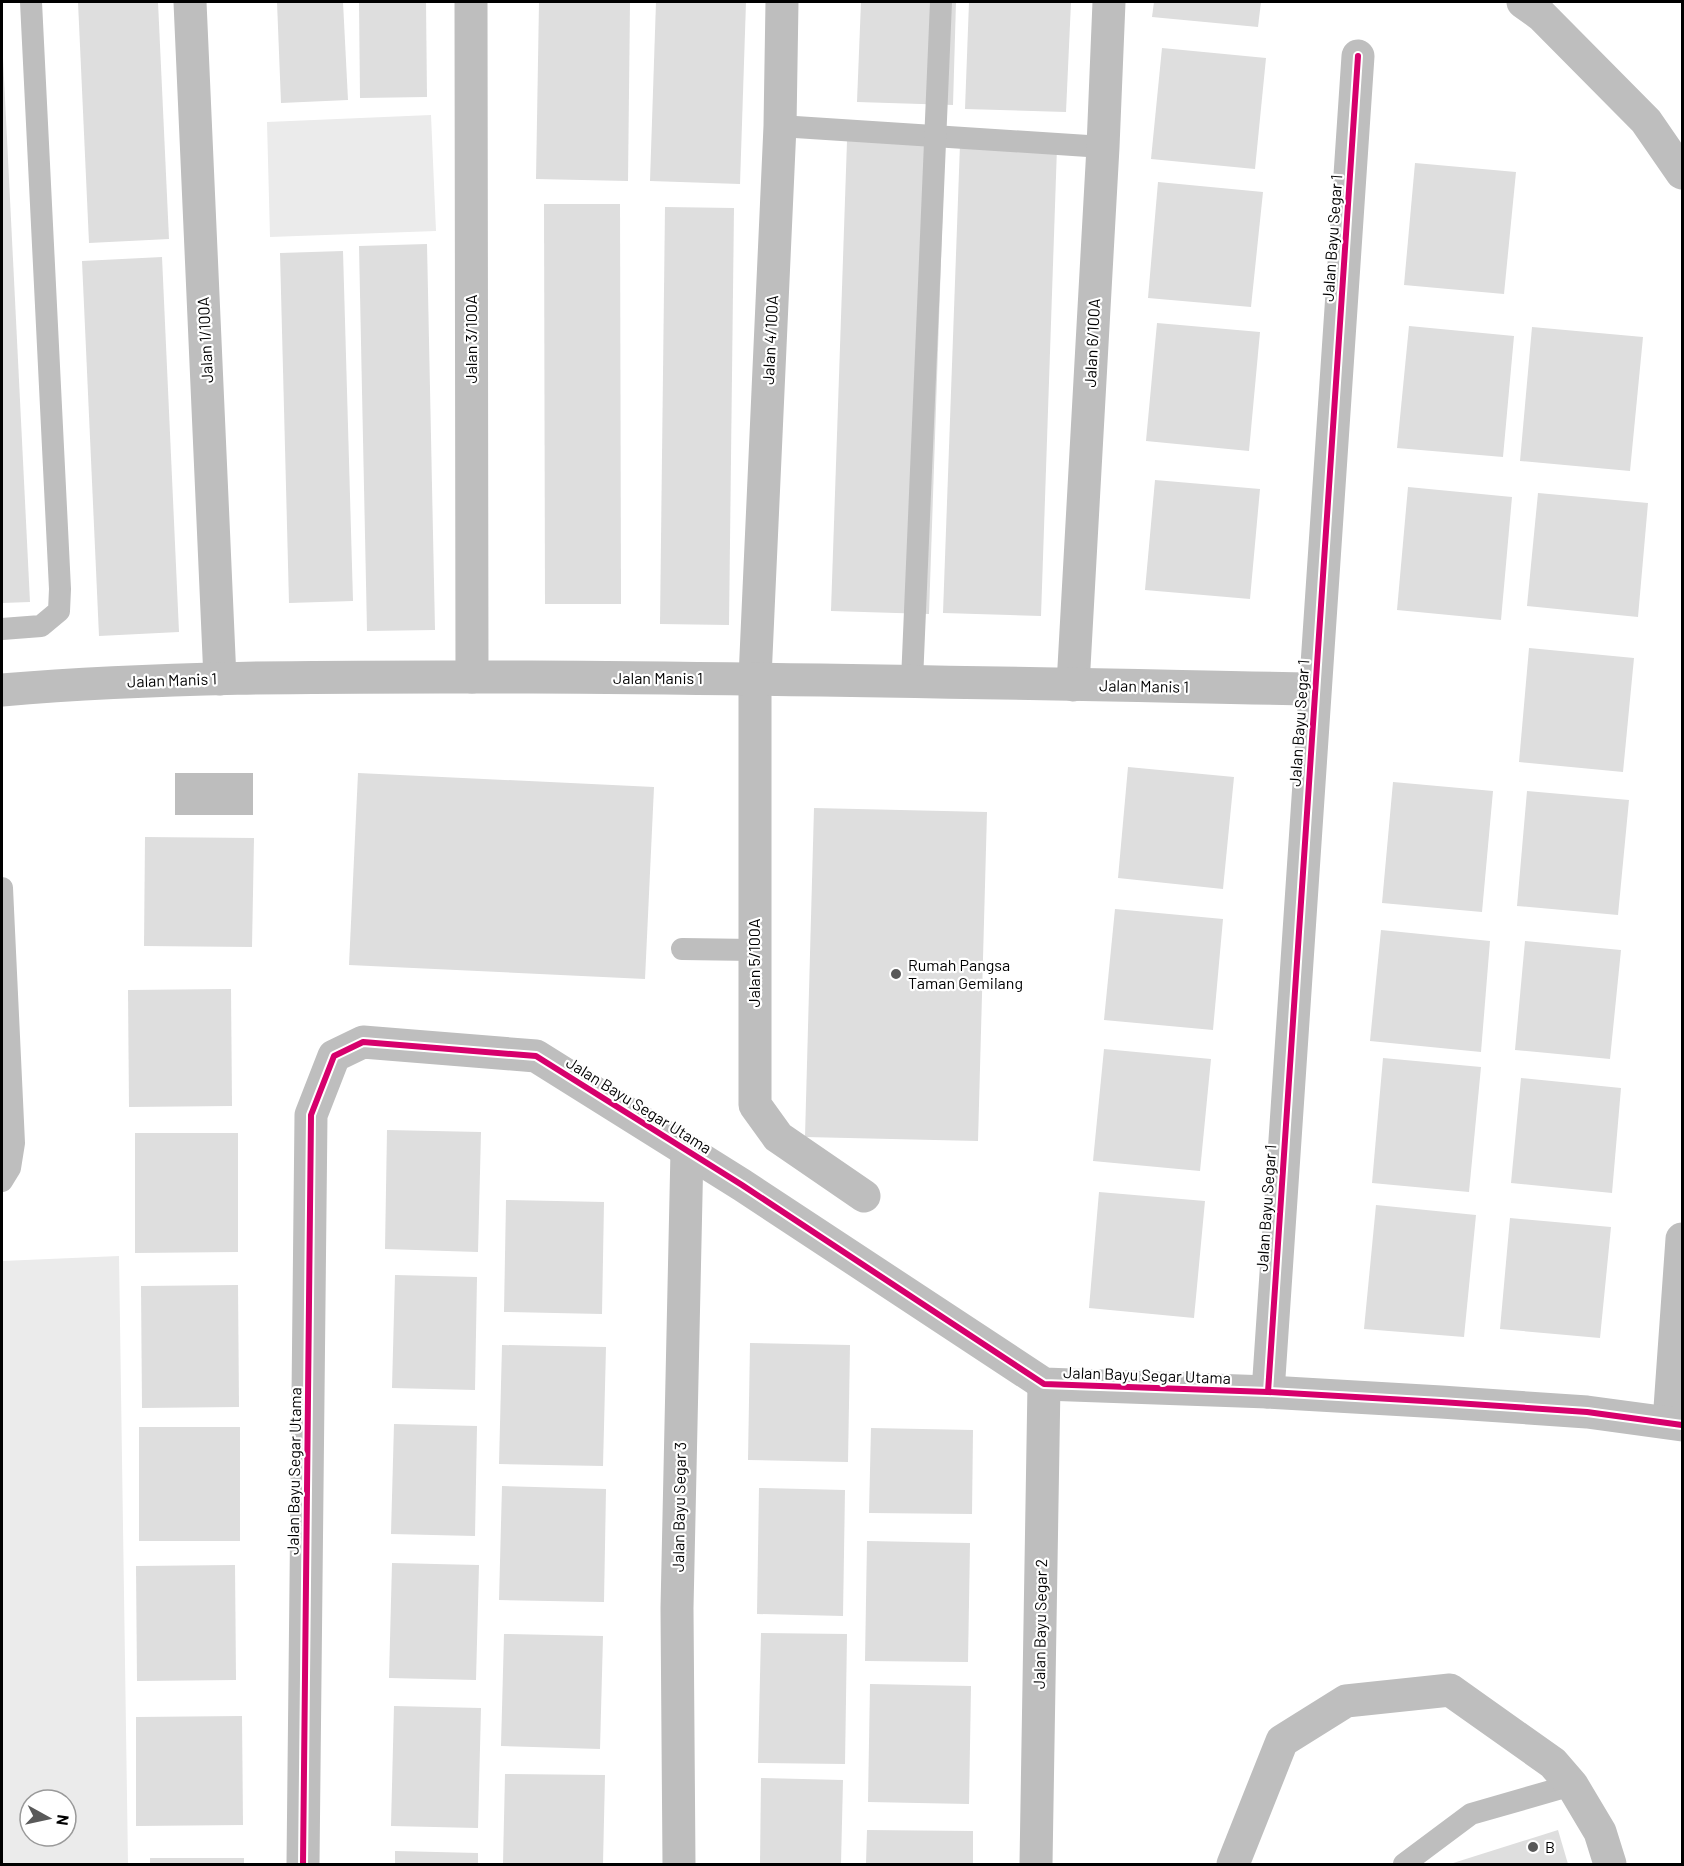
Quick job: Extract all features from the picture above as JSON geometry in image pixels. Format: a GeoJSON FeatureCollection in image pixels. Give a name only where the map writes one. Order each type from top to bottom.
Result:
{"type":"FeatureCollection","features":[{"type":"Feature","properties":{"kind":"street","name":"Jalan 1/100A"},"geometry":{"type":"LineString","coordinates":[[190,2],[220,679]]}},
{"type":"Feature","properties":{"kind":"street","name":"Jalan 3/100A"},"geometry":{"type":"LineString","coordinates":[[471,2],[472,677]]}},
{"type":"Feature","properties":{"kind":"street","name":"Jalan 4/100A"},"geometry":{"type":"LineString","coordinates":[[755,678],[780,126],[782,2]]}},
{"type":"Feature","properties":{"kind":"street","name":"Jalan 6/100A"},"geometry":{"type":"LineString","coordinates":[[1073,685],[1109,2]]}},
{"type":"Feature","properties":{"kind":"street"},"geometry":{"type":"LineString","coordinates":[[1536,6],[1646,121],[1683,173]]}},
{"type":"Feature","properties":{"kind":"street","name":"Jalan Bayu Segar 1"},"geometry":{"type":"LineString","coordinates":[[1268,1392],[1358,56]]}},
{"type":"Feature","properties":{"kind":"street","name":"Jalan Manis 1"},"geometry":{"type":"LineString","coordinates":[[2,690],[84,683],[220,679],[472,677],[755,678],[1314,690]]}},
{"type":"Feature","properties":{"kind":"street","name":"Jalan 5/100A"},"geometry":{"type":"LineString","coordinates":[[755,678],[754,1105],[778,1137],[864,1196]]}},
{"type":"Feature","properties":{"kind":"street","name":"Jalan Bayu Segar Utama"},"geometry":{"type":"LineString","coordinates":[[303,1864],[311,1115],[334,1056],[363,1042],[536,1056],[687,1150],[1044,1384],[1268,1392],[1587,1412],[1676,1424]]}},
{"type":"Feature","properties":{"kind":"street","name":"Jalan Bayu Segar 3"},"geometry":{"type":"LineString","coordinates":[[679,1864],[677,1608],[687,1150]]}},
{"type":"Feature","properties":{"kind":"street"},"geometry":{"type":"LineString","coordinates":[[1676,1424],[1683,1239]]}},
{"type":"Feature","properties":{"kind":"street","name":"Jalan Bayu Segar 2"},"geometry":{"type":"LineString","coordinates":[[1036,1864],[1044,1384]]}},
{"type":"Feature","properties":{"kind":"street"},"geometry":{"type":"LineString","coordinates":[[1233,1864],[1282,1741],[1346,1701],[1450,1690],[1553,1763],[1572,1785],[1600,1833],[1610,1864]]}},
{"type":"Feature","properties":{"kind":"lane"},"geometry":{"type":"LineString","coordinates":[[2,629],[41,626],[59,611],[60,589],[31,2]]}},
{"type":"Feature","properties":{"kind":"lane"},"geometry":{"type":"LineString","coordinates":[[912,681],[941,2]]}},
{"type":"Feature","properties":{"kind":"lane"},"geometry":{"type":"LineString","coordinates":[[780,126],[1103,147]]}},
{"type":"Feature","properties":{"kind":"lane"},"geometry":{"type":"LineString","coordinates":[[2,888],[14,1143],[10,1168],[2,1181]]}},
{"type":"Feature","properties":{"kind":"lane"},"geometry":{"type":"LineString","coordinates":[[682,949],[754,950]]}},
{"type":"Feature","properties":{"kind":"lane"},"geometry":{"type":"LineString","coordinates":[[1404,1864],[1471,1814],[1572,1785]]}},
{"type":"Feature","properties":{"kind":"shaded area"},"geometry":{"type":"Polygon","coordinates":[[[431,115],[436,231],[270,237],[267,122],[431,115]]]}},
{"type":"Feature","properties":{"kind":"shaded area"},"geometry":{"type":"Polygon","coordinates":[[[175,773],[253,773],[253,815],[175,815],[175,773]]]}},
{"type":"Feature","properties":{"kind":"shaded area"},"geometry":{"type":"Polygon","coordinates":[[[119,1256],[128,1864],[2,1864],[2,1261],[119,1256]]]}},
{"type":"Feature","properties":{"kind":"building"},"geometry":{"type":"Polygon","coordinates":[[[78,2],[158,2],[169,239],[89,243],[78,2]]]}},
{"type":"Feature","properties":{"kind":"building"},"geometry":{"type":"Polygon","coordinates":[[[277,2],[343,2],[348,100],[281,103],[277,2]]]}},
{"type":"Feature","properties":{"kind":"building"},"geometry":{"type":"Polygon","coordinates":[[[359,2],[426,2],[427,97],[360,98],[359,2]]]}},
{"type":"Feature","properties":{"kind":"building"},"geometry":{"type":"Polygon","coordinates":[[[539,2],[630,2],[628,181],[536,179],[539,2]]]}},
{"type":"Feature","properties":{"kind":"building"},"geometry":{"type":"Polygon","coordinates":[[[656,2],[746,2],[740,184],[650,181],[656,2]]]}},
{"type":"Feature","properties":{"kind":"building"},"geometry":{"type":"Polygon","coordinates":[[[861,2],[956,2],[953,105],[857,102],[861,2]]]}},
{"type":"Feature","properties":{"kind":"building"},"geometry":{"type":"Polygon","coordinates":[[[969,2],[1071,2],[1066,112],[965,109],[969,2]]]}},
{"type":"Feature","properties":{"kind":"building"},"geometry":{"type":"Polygon","coordinates":[[[1154,2],[1261,2],[1258,27],[1152,17],[1154,2]]]}},
{"type":"Feature","properties":{"kind":"building"},"geometry":{"type":"Polygon","coordinates":[[[1162,48],[1266,58],[1255,169],[1151,159],[1162,48]]]}},
{"type":"Feature","properties":{"kind":"building"},"geometry":{"type":"Polygon","coordinates":[[[2,58],[30,602],[2,603],[2,58]]]}},
{"type":"Feature","properties":{"kind":"building"},"geometry":{"type":"Polygon","coordinates":[[[847,141],[945,143],[929,614],[831,611],[847,141]]]}},
{"type":"Feature","properties":{"kind":"building"},"geometry":{"type":"Polygon","coordinates":[[[960,144],[1057,147],[1041,616],[943,613],[960,144]]]}},
{"type":"Feature","properties":{"kind":"building"},"geometry":{"type":"Polygon","coordinates":[[[1415,163],[1516,172],[1504,294],[1404,285],[1415,163]]]}},
{"type":"Feature","properties":{"kind":"building"},"geometry":{"type":"Polygon","coordinates":[[[1158,182],[1263,192],[1251,307],[1148,298],[1158,182]]]}},
{"type":"Feature","properties":{"kind":"building"},"geometry":{"type":"Polygon","coordinates":[[[544,204],[620,204],[621,604],[545,604],[544,204]]]}},
{"type":"Feature","properties":{"kind":"building"},"geometry":{"type":"Polygon","coordinates":[[[665,207],[734,208],[729,625],[660,624],[665,207]]]}},
{"type":"Feature","properties":{"kind":"building"},"geometry":{"type":"Polygon","coordinates":[[[427,244],[435,630],[367,631],[359,246],[427,244]]]}},
{"type":"Feature","properties":{"kind":"building"},"geometry":{"type":"Polygon","coordinates":[[[343,251],[353,601],[289,603],[280,253],[343,251]]]}},
{"type":"Feature","properties":{"kind":"building"},"geometry":{"type":"Polygon","coordinates":[[[162,257],[179,632],[99,636],[82,261],[162,257]]]}},
{"type":"Feature","properties":{"kind":"building"},"geometry":{"type":"Polygon","coordinates":[[[1157,323],[1260,332],[1249,451],[1146,441],[1157,323]]]}},
{"type":"Feature","properties":{"kind":"building"},"geometry":{"type":"Polygon","coordinates":[[[1409,326],[1514,336],[1503,457],[1397,448],[1409,326]]]}},
{"type":"Feature","properties":{"kind":"building"},"geometry":{"type":"Polygon","coordinates":[[[1532,327],[1643,337],[1630,471],[1520,461],[1532,327]]]}},
{"type":"Feature","properties":{"kind":"building"},"geometry":{"type":"Polygon","coordinates":[[[1155,480],[1260,489],[1250,599],[1145,590],[1155,480]]]}},
{"type":"Feature","properties":{"kind":"building"},"geometry":{"type":"Polygon","coordinates":[[[1408,487],[1512,497],[1501,620],[1397,610],[1408,487]]]}},
{"type":"Feature","properties":{"kind":"building"},"geometry":{"type":"Polygon","coordinates":[[[1538,493],[1648,503],[1638,617],[1527,606],[1538,493]]]}},
{"type":"Feature","properties":{"kind":"building"},"geometry":{"type":"Polygon","coordinates":[[[1529,648],[1634,658],[1623,772],[1519,762],[1529,648]]]}},
{"type":"Feature","properties":{"kind":"building"},"geometry":{"type":"Polygon","coordinates":[[[1128,767],[1234,777],[1223,889],[1118,878],[1128,767]]]}},
{"type":"Feature","properties":{"kind":"building"},"geometry":{"type":"Polygon","coordinates":[[[358,773],[654,787],[645,979],[349,965],[358,773]]]}},
{"type":"Feature","properties":{"kind":"building"},"geometry":{"type":"Polygon","coordinates":[[[1393,782],[1493,791],[1482,912],[1382,903],[1393,782]]]}},
{"type":"Feature","properties":{"kind":"building"},"geometry":{"type":"Polygon","coordinates":[[[1527,791],[1629,800],[1618,915],[1517,906],[1527,791]]]}},
{"type":"Feature","properties":{"kind":"building","name":"Rumah Pangsa Taman Gemilang"},"geometry":{"type":"Polygon","coordinates":[[[814,808],[987,812],[978,1141],[805,1137],[814,808]]]}},
{"type":"Feature","properties":{"kind":"building"},"geometry":{"type":"Polygon","coordinates":[[[145,837],[254,838],[252,947],[144,946],[145,837]]]}},
{"type":"Feature","properties":{"kind":"building"},"geometry":{"type":"Polygon","coordinates":[[[1115,909],[1223,919],[1213,1030],[1104,1020],[1115,909]]]}},
{"type":"Feature","properties":{"kind":"building"},"geometry":{"type":"Polygon","coordinates":[[[1381,930],[1490,941],[1481,1052],[1370,1041],[1381,930]]]}},
{"type":"Feature","properties":{"kind":"building"},"geometry":{"type":"Polygon","coordinates":[[[1525,941],[1621,950],[1610,1059],[1515,1050],[1525,941]]]}},
{"type":"Feature","properties":{"kind":"building"},"geometry":{"type":"Polygon","coordinates":[[[231,989],[232,1106],[129,1107],[128,990],[231,989]]]}},
{"type":"Feature","properties":{"kind":"building"},"geometry":{"type":"Polygon","coordinates":[[[1104,1049],[1211,1059],[1200,1171],[1093,1161],[1104,1049]]]}},
{"type":"Feature","properties":{"kind":"building"},"geometry":{"type":"Polygon","coordinates":[[[1383,1058],[1481,1067],[1469,1192],[1372,1183],[1383,1058]]]}},
{"type":"Feature","properties":{"kind":"building"},"geometry":{"type":"Polygon","coordinates":[[[1521,1078],[1621,1088],[1612,1193],[1511,1183],[1521,1078]]]}},
{"type":"Feature","properties":{"kind":"building"},"geometry":{"type":"Polygon","coordinates":[[[387,1130],[481,1132],[478,1252],[385,1249],[387,1130]]]}},
{"type":"Feature","properties":{"kind":"building"},"geometry":{"type":"Polygon","coordinates":[[[135,1133],[238,1133],[238,1252],[135,1253],[135,1133]]]}},
{"type":"Feature","properties":{"kind":"building"},"geometry":{"type":"Polygon","coordinates":[[[1099,1192],[1205,1201],[1194,1318],[1089,1308],[1099,1192]]]}},
{"type":"Feature","properties":{"kind":"building"},"geometry":{"type":"Polygon","coordinates":[[[506,1200],[604,1202],[602,1314],[504,1312],[506,1200]]]}},
{"type":"Feature","properties":{"kind":"building"},"geometry":{"type":"Polygon","coordinates":[[[1376,1205],[1476,1215],[1464,1337],[1364,1329],[1376,1205]]]}},
{"type":"Feature","properties":{"kind":"building"},"geometry":{"type":"Polygon","coordinates":[[[1510,1218],[1611,1227],[1600,1338],[1500,1329],[1510,1218]]]}},
{"type":"Feature","properties":{"kind":"building"},"geometry":{"type":"Polygon","coordinates":[[[395,1275],[477,1277],[475,1390],[392,1388],[395,1275]]]}},
{"type":"Feature","properties":{"kind":"building"},"geometry":{"type":"Polygon","coordinates":[[[238,1285],[239,1407],[142,1408],[141,1286],[238,1285]]]}},
{"type":"Feature","properties":{"kind":"building"},"geometry":{"type":"Polygon","coordinates":[[[750,1343],[850,1345],[848,1462],[748,1460],[750,1343]]]}},
{"type":"Feature","properties":{"kind":"building"},"geometry":{"type":"Polygon","coordinates":[[[502,1345],[606,1347],[603,1466],[499,1464],[502,1345]]]}},
{"type":"Feature","properties":{"kind":"building"},"geometry":{"type":"Polygon","coordinates":[[[394,1424],[477,1426],[475,1536],[391,1534],[394,1424]]]}},
{"type":"Feature","properties":{"kind":"building"},"geometry":{"type":"Polygon","coordinates":[[[139,1427],[240,1427],[240,1541],[139,1541],[139,1427]]]}},
{"type":"Feature","properties":{"kind":"building"},"geometry":{"type":"Polygon","coordinates":[[[871,1428],[973,1430],[972,1514],[869,1513],[871,1428]]]}},
{"type":"Feature","properties":{"kind":"building"},"geometry":{"type":"Polygon","coordinates":[[[502,1486],[606,1489],[604,1602],[499,1600],[502,1486]]]}},
{"type":"Feature","properties":{"kind":"building"},"geometry":{"type":"Polygon","coordinates":[[[759,1488],[845,1490],[843,1616],[757,1614],[759,1488]]]}},
{"type":"Feature","properties":{"kind":"building"},"geometry":{"type":"Polygon","coordinates":[[[867,1541],[970,1543],[968,1662],[865,1661],[867,1541]]]}},
{"type":"Feature","properties":{"kind":"building"},"geometry":{"type":"Polygon","coordinates":[[[392,1563],[479,1565],[476,1680],[389,1678],[392,1563]]]}},
{"type":"Feature","properties":{"kind":"building"},"geometry":{"type":"Polygon","coordinates":[[[235,1565],[236,1680],[137,1681],[136,1566],[235,1565]]]}},
{"type":"Feature","properties":{"kind":"building"},"geometry":{"type":"Polygon","coordinates":[[[761,1633],[847,1634],[845,1764],[758,1763],[761,1633]]]}},
{"type":"Feature","properties":{"kind":"building"},"geometry":{"type":"Polygon","coordinates":[[[504,1634],[603,1636],[600,1749],[501,1746],[504,1634]]]}},
{"type":"Feature","properties":{"kind":"building"},"geometry":{"type":"Polygon","coordinates":[[[870,1684],[971,1686],[969,1804],[868,1802],[870,1684]]]}},
{"type":"Feature","properties":{"kind":"building"},"geometry":{"type":"Polygon","coordinates":[[[394,1706],[481,1708],[478,1828],[391,1826],[394,1706]]]}},
{"type":"Feature","properties":{"kind":"building"},"geometry":{"type":"Polygon","coordinates":[[[242,1716],[243,1825],[136,1826],[136,1717],[242,1716]]]}},
{"type":"Feature","properties":{"kind":"building"},"geometry":{"type":"Polygon","coordinates":[[[505,1774],[605,1775],[603,1864],[503,1864],[505,1774]]]}},
{"type":"Feature","properties":{"kind":"building"},"geometry":{"type":"Polygon","coordinates":[[[761,1778],[843,1780],[841,1864],[760,1864],[761,1778]]]}},
{"type":"Feature","properties":{"kind":"building"},"geometry":{"type":"Polygon","coordinates":[[[867,1830],[973,1831],[973,1864],[866,1864],[867,1830]]]}},
{"type":"Feature","properties":{"kind":"building","name":"B"},"geometry":{"type":"Polygon","coordinates":[[[1558,1830],[1568,1864],[1450,1864],[1558,1830]]]}},
{"type":"Feature","properties":{"kind":"building"},"geometry":{"type":"Polygon","coordinates":[[[395,1851],[478,1853],[478,1864],[395,1864],[395,1851]]]}},
{"type":"Feature","properties":{"kind":"building"},"geometry":{"type":"Polygon","coordinates":[[[150,1858],[244,1858],[244,1864],[150,1864],[150,1858]]]}},
{"type":"Feature","properties":{"kind":"cycle path"},"geometry":{"type":"LineString","coordinates":[[1268,1392],[1358,56]]}},
{"type":"Feature","properties":{"kind":"cycle path"},"geometry":{"type":"LineString","coordinates":[[303,1864],[311,1115],[334,1056],[363,1042],[536,1056],[742,1185],[1044,1384],[1268,1392],[1441,1402],[1587,1412],[1682,1425]]}},
{"type":"Feature","properties":{"kind":"place","name":"Rumah Pangsa Taman Gemilang"},"geometry":{"type":"Point","coordinates":[896,974]}},
{"type":"Feature","properties":{"kind":"place","name":"B"},"geometry":{"type":"Point","coordinates":[1533,1847]}}]}
